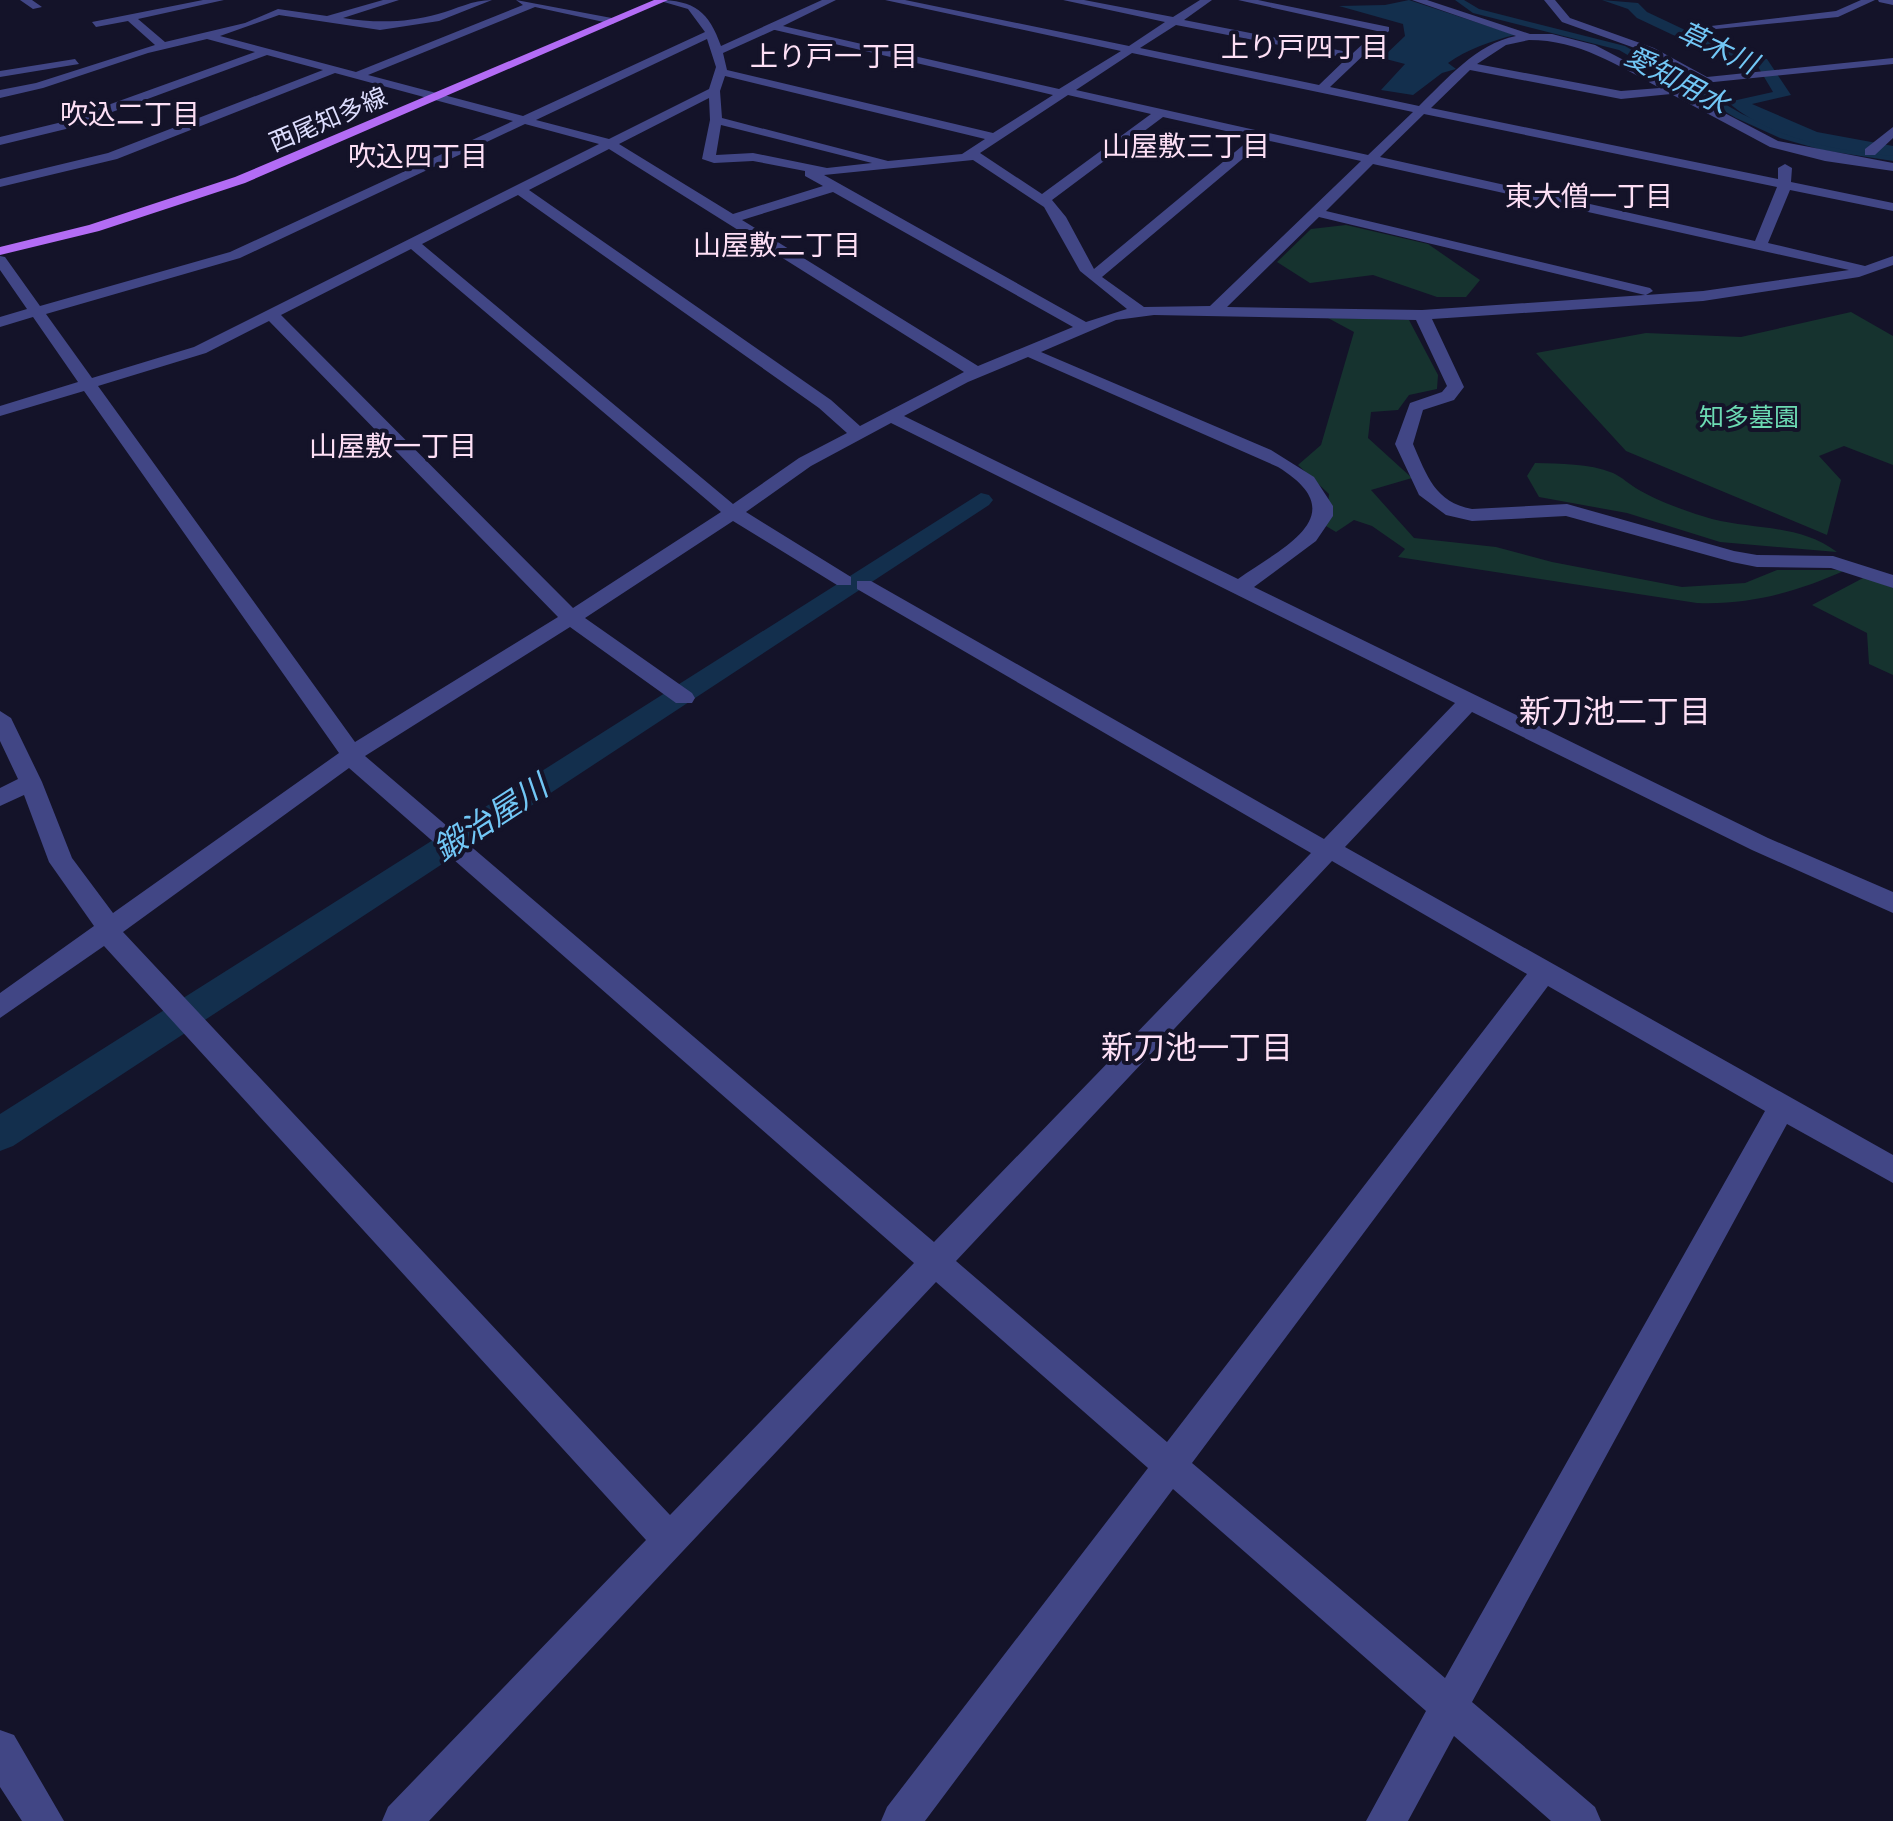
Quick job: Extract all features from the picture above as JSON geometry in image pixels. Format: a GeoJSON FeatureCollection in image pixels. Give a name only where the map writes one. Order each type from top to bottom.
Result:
{"type":"FeatureCollection","features":[{"type":"Feature","properties":{"kind":"main road","name":"西尾知多線"},"geometry":{"type":"LineString","coordinates":[[0,251],[94,228],[240,180],[662,0]]}},
{"type":"Feature","properties":{"kind":"street"},"geometry":{"type":"LineString","coordinates":[[25,0],[36,7]]}},
{"type":"Feature","properties":{"kind":"street"},"geometry":{"type":"LineString","coordinates":[[329,19],[394,0]]}},
{"type":"Feature","properties":{"kind":"street"},"geometry":{"type":"LineString","coordinates":[[0,94],[39,86],[278,12],[380,27],[418,18],[435,20],[487,0]]}},
{"type":"Feature","properties":{"kind":"street"},"geometry":{"type":"LineString","coordinates":[[516,0],[613,21]]}},
{"type":"Feature","properties":{"kind":"street"},"geometry":{"type":"LineString","coordinates":[[662,0],[697,3],[712,34],[720,72],[714,91],[716,120],[707,156],[753,157],[840,172],[967,156],[984,160],[1010,182],[1044,199],[1057,211],[1077,258],[1093,277],[1140,311]]}},
{"type":"Feature","properties":{"kind":"street"},"geometry":{"type":"LineString","coordinates":[[717,52],[831,0]]}},
{"type":"Feature","properties":{"kind":"street"},"geometry":{"type":"LineString","coordinates":[[890,0],[1893,207]]}},
{"type":"Feature","properties":{"kind":"street"},"geometry":{"type":"LineString","coordinates":[[1068,0],[1357,56]]}},
{"type":"Feature","properties":{"kind":"street"},"geometry":{"type":"LineString","coordinates":[[967,156],[1207,0]]}},
{"type":"Feature","properties":{"kind":"street"},"geometry":{"type":"LineString","coordinates":[[1242,0],[1385,29],[1321,89]]}},
{"type":"Feature","properties":{"kind":"street"},"geometry":{"type":"LineString","coordinates":[[1417,0],[1529,37]]}},
{"type":"Feature","properties":{"kind":"street"},"geometry":{"type":"LineString","coordinates":[[1549,0],[1566,20],[1650,50],[1697,80],[1721,81],[1893,61]]}},
{"type":"Feature","properties":{"kind":"street"},"geometry":{"type":"LineString","coordinates":[[1716,26],[1838,14],[1870,0]]}},
{"type":"Feature","properties":{"kind":"street"},"geometry":{"type":"LineString","coordinates":[[1883,0],[1893,2]]}},
{"type":"Feature","properties":{"kind":"street"},"geometry":{"type":"LineString","coordinates":[[356,76],[534,4]]}},
{"type":"Feature","properties":{"kind":"street"},"geometry":{"type":"LineString","coordinates":[[96,24],[220,7],[242,26]]}},
{"type":"Feature","properties":{"kind":"street"},"geometry":{"type":"LineString","coordinates":[[130,17],[163,46]]}},
{"type":"Feature","properties":{"kind":"street"},"geometry":{"type":"LineString","coordinates":[[775,26],[1868,270]]}},
{"type":"Feature","properties":{"kind":"street"},"geometry":{"type":"LineString","coordinates":[[205,34],[608,144],[978,373]]}},
{"type":"Feature","properties":{"kind":"street"},"geometry":{"type":"LineString","coordinates":[[0,322],[235,256],[712,34]]}},
{"type":"Feature","properties":{"kind":"street"},"geometry":{"type":"LineString","coordinates":[[1214,311],[1420,109],[1467,66],[1503,42],[1552,37],[1591,48],[1774,144],[1825,158],[1893,167]]}},
{"type":"Feature","properties":{"kind":"street"},"geometry":{"type":"LineString","coordinates":[[0,141],[62,126],[268,51]]}},
{"type":"Feature","properties":{"kind":"street"},"geometry":{"type":"LineString","coordinates":[[0,74],[134,54]]}},
{"type":"Feature","properties":{"kind":"street"},"geometry":{"type":"LineString","coordinates":[[1467,66],[1621,95],[1669,91]]}},
{"type":"Feature","properties":{"kind":"street"},"geometry":{"type":"LineString","coordinates":[[0,183],[112,156],[336,69]]}},
{"type":"Feature","properties":{"kind":"street"},"geometry":{"type":"LineString","coordinates":[[720,72],[994,137]]}},
{"type":"Feature","properties":{"kind":"street"},"geometry":{"type":"LineString","coordinates":[[0,411],[200,350],[714,91]]}},
{"type":"Feature","properties":{"kind":"street"},"geometry":{"type":"LineString","coordinates":[[1044,199],[1160,113]]}},
{"type":"Feature","properties":{"kind":"street"},"geometry":{"type":"LineString","coordinates":[[716,120],[892,165]]}},
{"type":"Feature","properties":{"kind":"street"},"geometry":{"type":"LineString","coordinates":[[1870,152],[1893,131]]}},
{"type":"Feature","properties":{"kind":"street"},"geometry":{"type":"LineString","coordinates":[[1093,277],[1263,135]]}},
{"type":"Feature","properties":{"kind":"street"},"geometry":{"type":"LineString","coordinates":[[1760,246],[1785,184],[1782,162],[1764,149],[1774,144]]}},
{"type":"Feature","properties":{"kind":"street"},"geometry":{"type":"LineString","coordinates":[[807,169],[1088,329]]}},
{"type":"Feature","properties":{"kind":"street"},"geometry":{"type":"LineString","coordinates":[[732,219],[834,187]]}},
{"type":"Feature","properties":{"kind":"street"},"geometry":{"type":"LineString","coordinates":[[520,189],[810,393],[858,433]]}},
{"type":"Feature","properties":{"kind":"street"},"geometry":{"type":"LineString","coordinates":[[1314,212],[1674,298]]}},
{"type":"Feature","properties":{"kind":"street"},"geometry":{"type":"LineString","coordinates":[[412,244],[732,512],[1893,1170]]}},
{"type":"Feature","properties":{"kind":"street"},"geometry":{"type":"LineString","coordinates":[[0,260],[358,762],[1580,1821]]}},
{"type":"Feature","properties":{"kind":"street"},"geometry":{"type":"LineString","coordinates":[[0,1007],[354,753],[572,619],[805,462],[978,373],[1113,316],[1140,311],[1422,315],[1674,298],[1868,270],[1893,260]]}},
{"type":"Feature","properties":{"kind":"street"},"geometry":{"type":"LineString","coordinates":[[271,314],[572,619],[680,695]]}},
{"type":"Feature","properties":{"kind":"street"},"geometry":{"type":"LineString","coordinates":[[1422,315],[1456,387],[1448,396],[1416,407],[1404,444],[1425,491],[1445,508],[1472,515],[1567,510],[1732,556],[1757,561],[1833,562],[1893,582]]}},
{"type":"Feature","properties":{"kind":"street"},"geometry":{"type":"LineString","coordinates":[[1031,352],[1265,454],[1302,474],[1316,489],[1324,506],[1318,527],[1239,588]]}},
{"type":"Feature","properties":{"kind":"street"},"geometry":{"type":"LineString","coordinates":[[890,416],[1469,702],[1836,880],[1893,903]]}},
{"type":"Feature","properties":{"kind":"street"},"geometry":{"type":"LineString","coordinates":[[402,1821],[1469,702]]}},
{"type":"Feature","properties":{"kind":"street"},"geometry":{"type":"LineString","coordinates":[[0,718],[31,782],[62,862],[109,930],[182,1016],[671,1542]]}},
{"type":"Feature","properties":{"kind":"street"},"geometry":{"type":"LineString","coordinates":[[0,798],[31,782]]}},
{"type":"Feature","properties":{"kind":"street"},"geometry":{"type":"LineString","coordinates":[[902,1821],[1544,970]]}},
{"type":"Feature","properties":{"kind":"street"},"geometry":{"type":"LineString","coordinates":[[1386,1821],[1782,1107]]}},
{"type":"Feature","properties":{"kind":"street"},"geometry":{"type":"LineString","coordinates":[[0,1749],[15,1782],[44,1821]]}},
{"type":"Feature","properties":{"kind":"green space"},"geometry":{"type":"Polygon","coordinates":[[[1346,225],[1428,244],[1480,280],[1466,297],[1437,297],[1373,275],[1310,283],[1277,262],[1311,229],[1346,225]]]}},
{"type":"Feature","properties":{"kind":"green space","name":"知多墓園"},"geometry":{"type":"Polygon","coordinates":[[[1851,312],[1893,336],[1893,465],[1844,446],[1819,456],[1841,480],[1827,535],[1626,451],[1536,353],[1646,333],[1741,337],[1851,312]]]}},
{"type":"Feature","properties":{"kind":"green space"},"geometry":{"type":"Polygon","coordinates":[[[1328,318],[1409,320],[1438,375],[1437,389],[1409,395],[1398,410],[1371,412],[1368,438],[1412,478],[1371,490],[1414,538],[1496,547],[1682,587],[1745,583],[1777,570],[1846,570],[1773,596],[1697,603],[1398,557],[1405,549],[1372,526],[1354,520],[1336,532],[1326,526],[1329,494],[1298,465],[1321,445],[1354,332],[1328,318]]]}},
{"type":"Feature","properties":{"kind":"green space"},"geometry":{"type":"Polygon","coordinates":[[[1535,463],[1604,470],[1684,510],[1712,519],[1792,532],[1837,552],[1720,542],[1627,513],[1539,497],[1527,476],[1535,463]]]}},
{"type":"Feature","properties":{"kind":"green space"},"geometry":{"type":"Polygon","coordinates":[[[1865,577],[1893,588],[1893,675],[1869,664],[1867,633],[1812,605],[1865,577]]]}},
{"type":"Feature","properties":{"kind":"water"},"geometry":{"type":"Polygon","coordinates":[[[1409,0],[1515,35],[1455,58],[1448,63],[1456,69],[1442,73],[1413,95],[1381,90],[1405,64],[1382,58],[1405,36],[1403,24],[1339,6],[1409,0]]]}},
{"type":"Feature","properties":{"kind":"waterway","name":"愛知用水"},"geometry":{"type":"LineString","coordinates":[[1459,0],[1476,11],[1622,48],[1739,116],[1783,136],[1822,147],[1893,158]]}},
{"type":"Feature","properties":{"kind":"waterway","name":"草木川"},"geometry":{"type":"LineString","coordinates":[[1609,0],[1633,6],[1642,15],[1678,32],[1762,62],[1783,95],[1736,102],[1754,112],[1831,142],[1893,151]]}},
{"type":"Feature","properties":{"kind":"waterway","name":"鍛治屋川"},"geometry":{"type":"LineString","coordinates":[[0,1134],[981,500]]}},
{"type":"Feature","properties":{"kind":"district","name":"上り戸四丁目"},"geometry":{"type":"Point","coordinates":[1305,46]}},
{"type":"Feature","properties":{"kind":"district","name":"上り戸一丁目"},"geometry":{"type":"Point","coordinates":[834,55]}},
{"type":"Feature","properties":{"kind":"district","name":"吹込二丁目"},"geometry":{"type":"Point","coordinates":[130,113]}},
{"type":"Feature","properties":{"kind":"district","name":"山屋敷三丁目"},"geometry":{"type":"Point","coordinates":[1186,145]}},
{"type":"Feature","properties":{"kind":"district","name":"吹込四丁目"},"geometry":{"type":"Point","coordinates":[418,155]}},
{"type":"Feature","properties":{"kind":"district","name":"東大僧一丁目"},"geometry":{"type":"Point","coordinates":[1589,195]}},
{"type":"Feature","properties":{"kind":"district","name":"山屋敷二丁目"},"geometry":{"type":"Point","coordinates":[777,244]}},
{"type":"Feature","properties":{"kind":"district","name":"山屋敷一丁目"},"geometry":{"type":"Point","coordinates":[393,445]}},
{"type":"Feature","properties":{"kind":"district","name":"新刀池二丁目"},"geometry":{"type":"Point","coordinates":[1615,711]}},
{"type":"Feature","properties":{"kind":"district","name":"新刀池一丁目"},"geometry":{"type":"Point","coordinates":[1197,1047]}}]}
